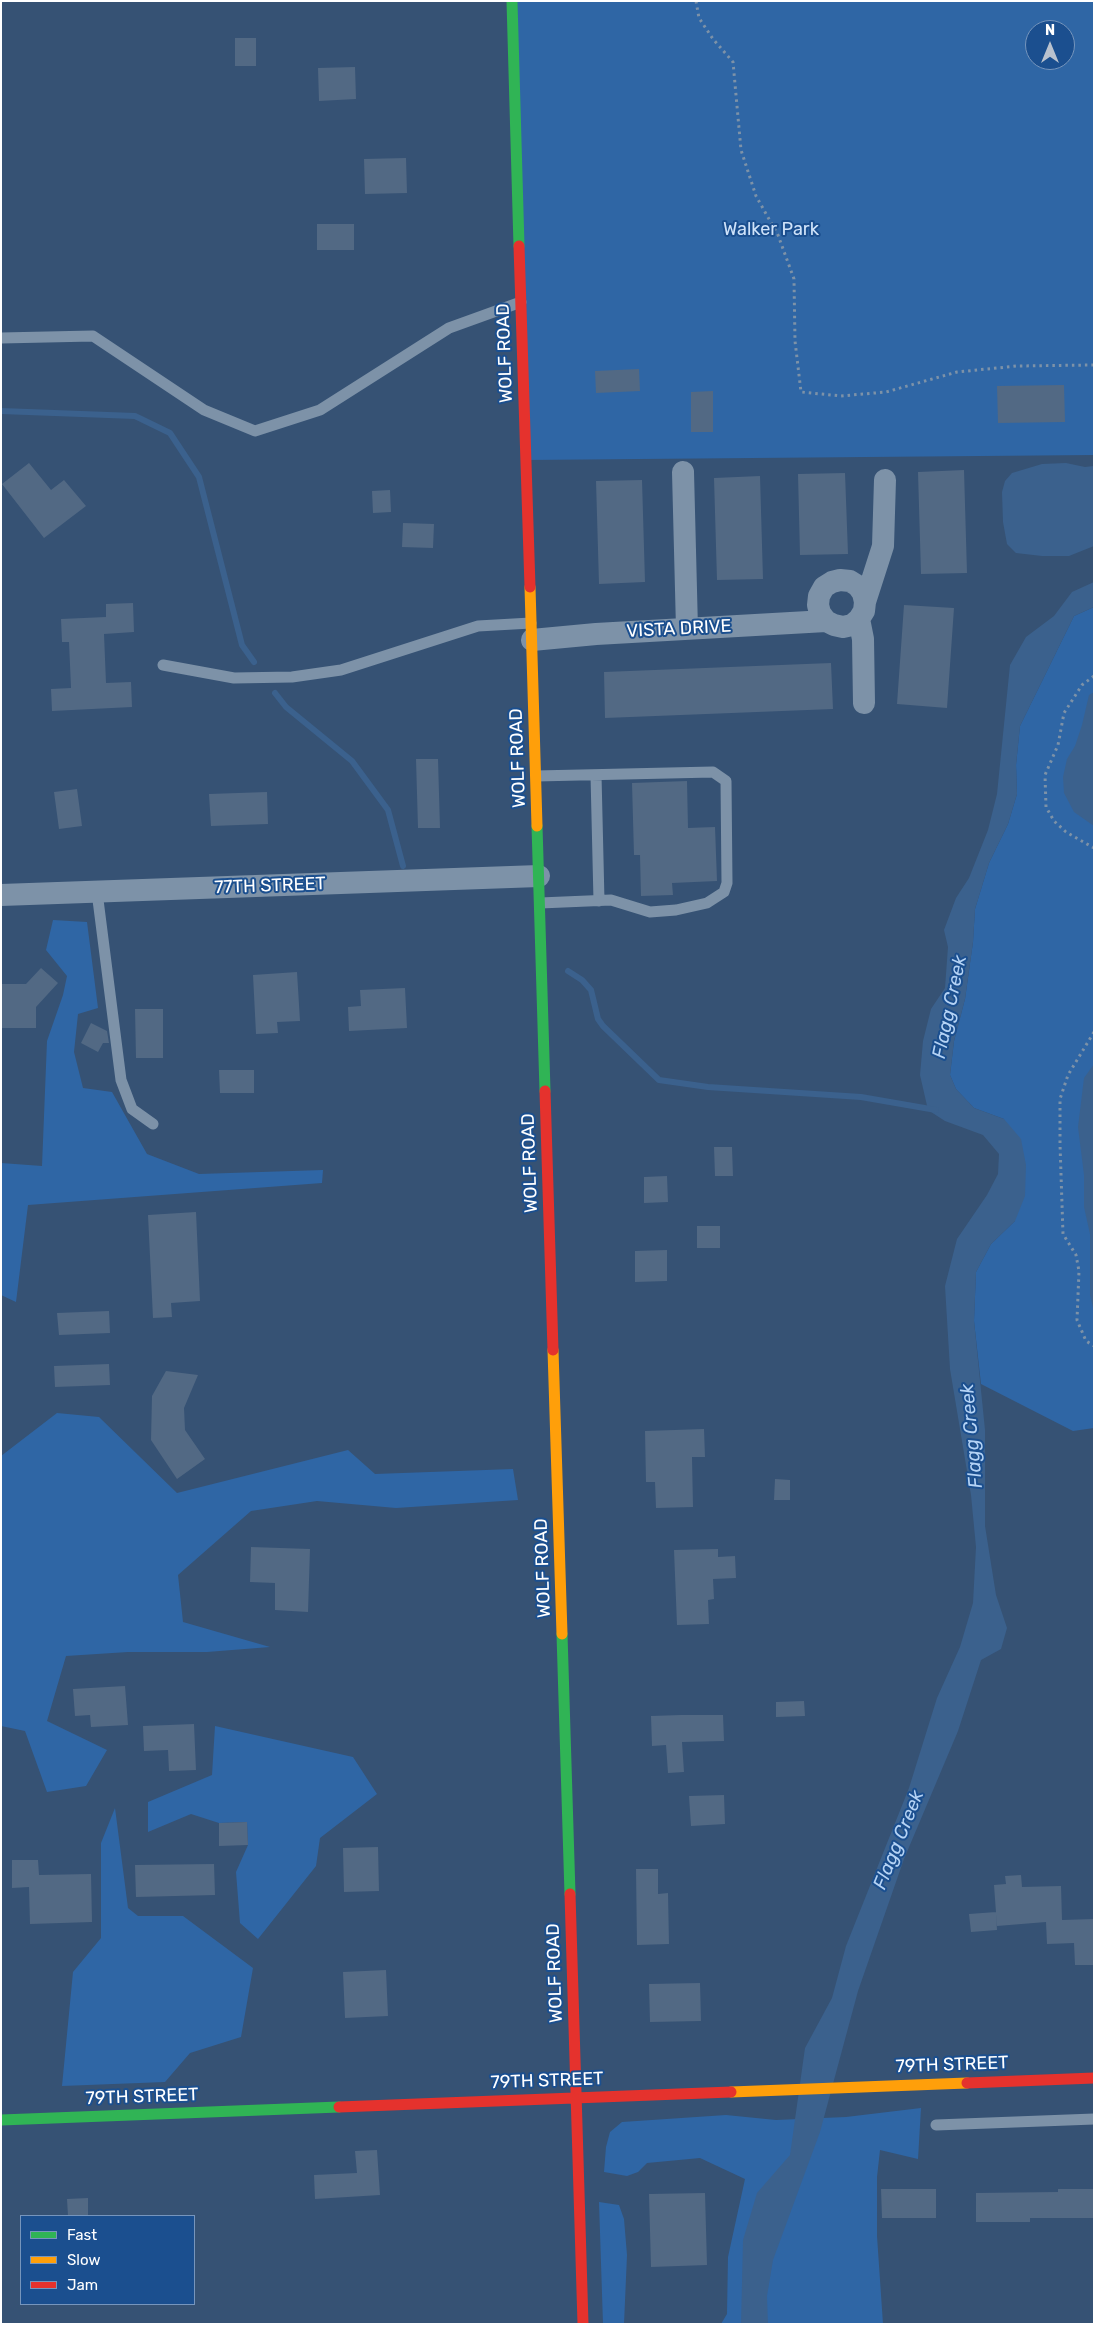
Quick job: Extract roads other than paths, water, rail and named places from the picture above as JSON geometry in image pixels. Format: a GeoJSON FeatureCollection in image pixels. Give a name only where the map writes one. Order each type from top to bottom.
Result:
{"type":"FeatureCollection","features":[{"type":"Feature","properties":{"kind":"street","name":"WOLF ROAD"},"geometry":{"type":"LineString","coordinates":[[512,1],[583,2324]]}},
{"type":"Feature","properties":{"kind":"street"},"geometry":{"type":"LineString","coordinates":[[683,472],[687,629]]}},
{"type":"Feature","properties":{"kind":"street"},"geometry":{"type":"LineString","coordinates":[[862,611],[884,546],[885,480]]}},
{"type":"Feature","properties":{"kind":"street"},"geometry":{"type":"LineString","coordinates":[[826,621],[820,613],[818,605],[819,596],[824,588],[832,582],[840,580],[850,581],[858,586],[863,593],[864,703]]}},
{"type":"Feature","properties":{"kind":"street","name":"VISTA DRIVE"},"geometry":{"type":"LineString","coordinates":[[531,632],[687,629],[826,621],[843,627],[852,625],[862,611]]}},
{"type":"Feature","properties":{"kind":"street","name":"77TH STREET"},"geometry":{"type":"LineString","coordinates":[[1,896],[539,876]]}},
{"type":"Feature","properties":{"kind":"street","name":"79TH STREET"},"geometry":{"type":"LineString","coordinates":[[1,2120],[1094,2078]]}},
{"type":"Feature","properties":{"kind":"lane"},"geometry":{"type":"LineString","coordinates":[[1,338],[93,336],[204,410],[255,430],[320,410],[449,328],[521,302]]}},
{"type":"Feature","properties":{"kind":"lane"},"geometry":{"type":"LineString","coordinates":[[163,665],[234,678],[292,676],[341,670],[478,626],[531,632]]}},
{"type":"Feature","properties":{"kind":"lane"},"geometry":{"type":"LineString","coordinates":[[536,776],[713,772],[726,781],[727,883],[724,892],[706,903],[676,910],[650,912],[611,900],[540,903]]}},
{"type":"Feature","properties":{"kind":"lane"},"geometry":{"type":"LineString","coordinates":[[596,775],[599,901]]}},
{"type":"Feature","properties":{"kind":"lane"},"geometry":{"type":"LineString","coordinates":[[98,892],[121,1080],[132,1109],[153,1124]]}},
{"type":"Feature","properties":{"kind":"lane"},"geometry":{"type":"LineString","coordinates":[[936,2125],[1094,2119]]}},
{"type":"Feature","properties":{"kind":"water"},"geometry":{"type":"Polygon","coordinates":[[[1066,463],[1085,467],[1094,466],[1094,546],[1069,556],[1042,556],[1016,553],[1007,544],[1003,522],[1002,492],[1005,481],[1012,473],[1042,464],[1066,463]]]}},
{"type":"Feature","properties":{"kind":"water","name":"Flagg Creek"},"geometry":{"type":"Polygon","coordinates":[[[1094,582],[1094,607],[1074,616],[1020,726],[1016,765],[1017,794],[1008,824],[989,863],[975,909],[973,942],[965,999],[954,1041],[950,1075],[956,1089],[974,1108],[1004,1119],[1021,1139],[1026,1165],[1025,1196],[1015,1221],[991,1244],[976,1272],[974,1321],[985,1430],[985,1526],[996,1595],[1007,1628],[1001,1649],[981,1660],[958,1731],[904,1859],[858,1991],[820,2132],[773,2260],[767,2296],[768,2324],[741,2324],[743,2240],[757,2193],[790,2155],[805,2048],[832,1998],[846,1946],[909,1788],[937,1698],[960,1647],[973,1603],[976,1547],[971,1495],[950,1369],[945,1286],[957,1239],[987,1195],[998,1174],[999,1154],[983,1135],[945,1121],[928,1110],[920,1075],[923,1041],[931,1009],[945,988],[948,947],[944,930],[956,898],[969,878],[988,830],[997,794],[1010,665],[1026,637],[1054,616],[1072,592],[1094,582]]]}},
{"type":"Feature","properties":{"kind":"water"},"geometry":{"type":"Polygon","coordinates":[[[1094,692],[1094,826],[1074,812],[1064,793],[1063,777],[1067,759],[1075,746],[1082,725],[1089,695],[1094,692]]]}},
{"type":"Feature","properties":{"kind":"water"},"geometry":{"type":"Polygon","coordinates":[[[1094,1064],[1094,1312],[1090,1295],[1090,1234],[1084,1207],[1084,1175],[1078,1127],[1084,1078],[1094,1064]]]}},
{"type":"Feature","properties":{"kind":"waterway"},"geometry":{"type":"LineString","coordinates":[[1,411],[135,416],[170,433],[199,477],[242,645],[254,662]]}},
{"type":"Feature","properties":{"kind":"waterway"},"geometry":{"type":"LineString","coordinates":[[275,693],[286,707],[352,761],[388,810],[403,866]]}},
{"type":"Feature","properties":{"kind":"waterway"},"geometry":{"type":"LineString","coordinates":[[568,971],[582,980],[591,990],[598,1019],[603,1026],[659,1080],[708,1087],[861,1097],[936,1110]]}},
{"type":"Feature","properties":{"kind":"park label","name":"Walker Park"},"geometry":{"type":"Point","coordinates":[771,230]}}]}
